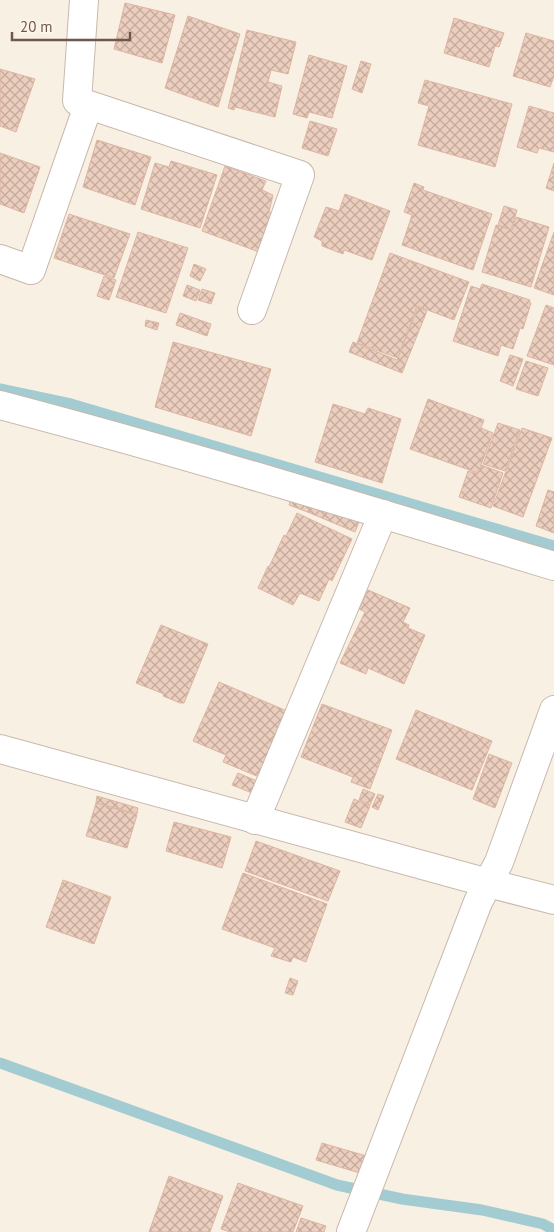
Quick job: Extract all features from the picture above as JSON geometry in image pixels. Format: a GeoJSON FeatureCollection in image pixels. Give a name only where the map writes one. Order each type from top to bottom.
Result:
{"type":"FeatureCollection","features":[{"type":"Feature","properties":{"kind":"street"},"geometry":{"type":"LineString","coordinates":[[84,0],[77,101],[300,175],[252,310]]}},
{"type":"Feature","properties":{"kind":"street"},"geometry":{"type":"LineString","coordinates":[[0,259],[30,270],[88,106]]}},
{"type":"Feature","properties":{"kind":"street"},"geometry":{"type":"LineString","coordinates":[[0,405],[81,426],[554,566]]}},
{"type":"Feature","properties":{"kind":"street"},"geometry":{"type":"LineString","coordinates":[[255,820],[383,514]]}},
{"type":"Feature","properties":{"kind":"street"},"geometry":{"type":"LineString","coordinates":[[350,1232],[478,902],[499,862],[554,710]]}},
{"type":"Feature","properties":{"kind":"street"},"geometry":{"type":"LineString","coordinates":[[0,749],[488,884],[554,900]]}},
{"type":"Feature","properties":{"kind":"building"},"geometry":{"type":"Polygon","coordinates":[[[125,3],[175,15],[162,63],[114,49],[125,3]]]}},
{"type":"Feature","properties":{"kind":"building"},"geometry":{"type":"Polygon","coordinates":[[[188,16],[240,34],[218,107],[165,88],[188,16]]]}},
{"type":"Feature","properties":{"kind":"building"},"geometry":{"type":"Polygon","coordinates":[[[454,18],[504,33],[499,47],[495,46],[489,67],[444,53],[454,18]]]}},
{"type":"Feature","properties":{"kind":"building"},"geometry":{"type":"Polygon","coordinates":[[[247,30],[296,42],[288,74],[271,70],[268,82],[282,86],[275,117],[235,107],[234,110],[228,108],[247,30]]]}},
{"type":"Feature","properties":{"kind":"building"},"geometry":{"type":"Polygon","coordinates":[[[526,33],[554,41],[554,76],[550,87],[513,76],[526,33]]]}},
{"type":"Feature","properties":{"kind":"building"},"geometry":{"type":"Polygon","coordinates":[[[309,55],[347,66],[332,118],[309,112],[307,118],[293,114],[309,55]]]}},
{"type":"Feature","properties":{"kind":"building"},"geometry":{"type":"Polygon","coordinates":[[[361,61],[371,64],[362,93],[352,89],[361,61]]]}},
{"type":"Feature","properties":{"kind":"building"},"geometry":{"type":"Polygon","coordinates":[[[0,69],[35,79],[16,132],[0,126],[0,69]]]}},
{"type":"Feature","properties":{"kind":"building"},"geometry":{"type":"Polygon","coordinates":[[[425,80],[512,104],[495,167],[418,145],[429,106],[418,103],[425,80]]]}},
{"type":"Feature","properties":{"kind":"building"},"geometry":{"type":"Polygon","coordinates":[[[529,106],[554,113],[554,152],[539,148],[537,153],[517,147],[529,106]]]}},
{"type":"Feature","properties":{"kind":"building"},"geometry":{"type":"Polygon","coordinates":[[[310,121],[337,129],[328,156],[302,148],[310,121]]]}},
{"type":"Feature","properties":{"kind":"building"},"geometry":{"type":"Polygon","coordinates":[[[97,140],[151,157],[135,205],[83,187],[97,140]]]}},
{"type":"Feature","properties":{"kind":"building"},"geometry":{"type":"Polygon","coordinates":[[[0,153],[40,167],[24,213],[0,204],[0,153]]]}},
{"type":"Feature","properties":{"kind":"building"},"geometry":{"type":"Polygon","coordinates":[[[171,161],[217,175],[200,228],[141,209],[155,163],[169,167],[171,161]]]}},
{"type":"Feature","properties":{"kind":"building"},"geometry":{"type":"Polygon","coordinates":[[[554,163],[554,191],[546,188],[554,163]]]}},
{"type":"Feature","properties":{"kind":"building"},"geometry":{"type":"Polygon","coordinates":[[[225,166],[266,181],[262,190],[273,195],[269,212],[272,213],[259,252],[202,231],[225,166]]]}},
{"type":"Feature","properties":{"kind":"building"},"geometry":{"type":"Polygon","coordinates":[[[414,183],[424,187],[423,190],[492,214],[473,270],[402,245],[412,215],[404,212],[414,183]]]}},
{"type":"Feature","properties":{"kind":"building"},"geometry":{"type":"Polygon","coordinates":[[[345,194],[390,211],[372,260],[344,250],[343,254],[322,246],[322,241],[314,237],[326,207],[339,211],[345,194]]]}},
{"type":"Feature","properties":{"kind":"building"},"geometry":{"type":"Polygon","coordinates":[[[504,206],[517,210],[511,230],[498,225],[504,206]]]}},
{"type":"Feature","properties":{"kind":"building"},"geometry":{"type":"Polygon","coordinates":[[[69,214],[130,234],[114,278],[54,258],[69,214]]]}},
{"type":"Feature","properties":{"kind":"building"},"geometry":{"type":"Polygon","coordinates":[[[516,217],[549,227],[531,287],[482,272],[496,225],[512,230],[516,217]]]}},
{"type":"Feature","properties":{"kind":"building"},"geometry":{"type":"Polygon","coordinates":[[[138,232],[188,248],[166,313],[116,297],[138,232]]]}},
{"type":"Feature","properties":{"kind":"building"},"geometry":{"type":"Polygon","coordinates":[[[554,232],[554,295],[534,288],[554,232]]]}},
{"type":"Feature","properties":{"kind":"building"},"geometry":{"type":"Polygon","coordinates":[[[390,253],[469,282],[454,320],[417,306],[398,358],[357,343],[390,253]]]}},
{"type":"Feature","properties":{"kind":"building"},"geometry":{"type":"Polygon","coordinates":[[[194,264],[206,269],[200,281],[190,276],[194,264]]]}},
{"type":"Feature","properties":{"kind":"building"},"geometry":{"type":"Polygon","coordinates":[[[104,276],[116,280],[109,300],[97,296],[104,276]]]}},
{"type":"Feature","properties":{"kind":"building"},"geometry":{"type":"Polygon","coordinates":[[[482,284],[530,300],[529,302],[531,303],[523,329],[520,328],[513,349],[501,345],[498,356],[453,341],[471,286],[480,289],[482,284]]]}},
{"type":"Feature","properties":{"kind":"building"},"geometry":{"type":"Polygon","coordinates":[[[187,285],[200,290],[196,301],[183,296],[187,285]]]}},
{"type":"Feature","properties":{"kind":"building"},"geometry":{"type":"Polygon","coordinates":[[[202,289],[215,293],[211,304],[198,300],[202,289]]]}},
{"type":"Feature","properties":{"kind":"building"},"geometry":{"type":"Polygon","coordinates":[[[546,305],[554,308],[554,365],[527,356],[546,305]]]}},
{"type":"Feature","properties":{"kind":"building"},"geometry":{"type":"Polygon","coordinates":[[[418,307],[427,311],[402,373],[349,352],[353,342],[397,360],[418,307]]]}},
{"type":"Feature","properties":{"kind":"building"},"geometry":{"type":"Polygon","coordinates":[[[180,313],[211,324],[207,336],[176,325],[180,313]]]}},
{"type":"Feature","properties":{"kind":"building"},"geometry":{"type":"Polygon","coordinates":[[[146,320],[159,323],[157,330],[145,326],[146,320]]]}},
{"type":"Feature","properties":{"kind":"building"},"geometry":{"type":"Polygon","coordinates":[[[173,342],[271,369],[251,436],[155,407],[173,342]]]}},
{"type":"Feature","properties":{"kind":"building"},"geometry":{"type":"Polygon","coordinates":[[[510,355],[523,359],[513,386],[500,381],[510,355]]]}},
{"type":"Feature","properties":{"kind":"building"},"geometry":{"type":"Polygon","coordinates":[[[526,361],[548,368],[538,396],[516,389],[526,361]]]}},
{"type":"Feature","properties":{"kind":"building"},"geometry":{"type":"Polygon","coordinates":[[[428,399],[484,420],[481,428],[493,433],[478,473],[410,449],[428,399]]]}},
{"type":"Feature","properties":{"kind":"building"},"geometry":{"type":"Polygon","coordinates":[[[333,404],[365,414],[368,408],[401,419],[382,483],[315,462],[333,404]]]}},
{"type":"Feature","properties":{"kind":"building"},"geometry":{"type":"Polygon","coordinates":[[[498,423],[520,430],[505,471],[483,464],[498,423]]]}},
{"type":"Feature","properties":{"kind":"building"},"geometry":{"type":"Polygon","coordinates":[[[522,428],[552,438],[523,517],[493,506],[522,428]]]}},
{"type":"Feature","properties":{"kind":"building"},"geometry":{"type":"Polygon","coordinates":[[[481,465],[503,473],[491,508],[459,497],[468,471],[478,474],[481,465]]]}},
{"type":"Feature","properties":{"kind":"building"},"geometry":{"type":"Polygon","coordinates":[[[548,490],[554,492],[554,533],[536,526],[548,490]]]}},
{"type":"Feature","properties":{"kind":"building"},"geometry":{"type":"Polygon","coordinates":[[[292,496],[314,503],[310,513],[289,505],[292,496]]]}},
{"type":"Feature","properties":{"kind":"building"},"geometry":{"type":"Polygon","coordinates":[[[314,503],[361,517],[355,532],[310,513],[314,503]]]}},
{"type":"Feature","properties":{"kind":"building"},"geometry":{"type":"Polygon","coordinates":[[[297,513],[352,539],[332,581],[329,579],[319,601],[300,593],[293,605],[258,588],[297,513]]]}},
{"type":"Feature","properties":{"kind":"building"},"geometry":{"type":"Polygon","coordinates":[[[368,590],[410,608],[403,622],[409,625],[408,628],[425,635],[404,684],[368,668],[366,674],[340,663],[365,612],[359,609],[368,590]]]}},
{"type":"Feature","properties":{"kind":"building"},"geometry":{"type":"Polygon","coordinates":[[[161,625],[208,644],[184,703],[163,696],[164,694],[136,683],[161,625]]]}},
{"type":"Feature","properties":{"kind":"building"},"geometry":{"type":"Polygon","coordinates":[[[219,682],[287,711],[259,777],[223,762],[226,755],[193,741],[219,682]]]}},
{"type":"Feature","properties":{"kind":"building"},"geometry":{"type":"Polygon","coordinates":[[[322,704],[392,730],[370,789],[351,782],[353,777],[301,757],[322,704]]]}},
{"type":"Feature","properties":{"kind":"building"},"geometry":{"type":"Polygon","coordinates":[[[416,710],[492,741],[472,790],[396,759],[416,710]]]}},
{"type":"Feature","properties":{"kind":"building"},"geometry":{"type":"Polygon","coordinates":[[[489,754],[512,763],[495,808],[473,799],[489,754]]]}},
{"type":"Feature","properties":{"kind":"building"},"geometry":{"type":"Polygon","coordinates":[[[238,773],[257,781],[252,793],[232,785],[238,773]]]}},
{"type":"Feature","properties":{"kind":"building"},"geometry":{"type":"Polygon","coordinates":[[[363,789],[375,794],[370,805],[359,800],[363,789]]]}},
{"type":"Feature","properties":{"kind":"building"},"geometry":{"type":"Polygon","coordinates":[[[378,794],[384,796],[378,810],[372,807],[378,794]]]}},
{"type":"Feature","properties":{"kind":"building"},"geometry":{"type":"Polygon","coordinates":[[[97,796],[138,808],[137,814],[96,803],[97,796]]]}},
{"type":"Feature","properties":{"kind":"building"},"geometry":{"type":"Polygon","coordinates":[[[354,799],[370,806],[361,828],[345,822],[354,799]]]}},
{"type":"Feature","properties":{"kind":"building"},"geometry":{"type":"Polygon","coordinates":[[[96,803],[137,815],[127,848],[86,836],[96,803]]]}},
{"type":"Feature","properties":{"kind":"building"},"geometry":{"type":"Polygon","coordinates":[[[174,822],[231,837],[222,868],[166,851],[174,822]]]}},
{"type":"Feature","properties":{"kind":"building"},"geometry":{"type":"Polygon","coordinates":[[[256,841],[340,871],[328,901],[245,871],[256,841]]]}},
{"type":"Feature","properties":{"kind":"building"},"geometry":{"type":"Polygon","coordinates":[[[243,873],[327,904],[306,962],[293,957],[291,962],[271,956],[275,948],[222,929],[243,873]]]}},
{"type":"Feature","properties":{"kind":"building"},"geometry":{"type":"Polygon","coordinates":[[[63,880],[111,897],[94,944],[46,927],[63,880]]]}},
{"type":"Feature","properties":{"kind":"building"},"geometry":{"type":"Polygon","coordinates":[[[290,978],[298,981],[293,995],[285,993],[290,978]]]}},
{"type":"Feature","properties":{"kind":"building"},"geometry":{"type":"Polygon","coordinates":[[[322,1143],[370,1157],[363,1174],[316,1160],[322,1143]]]}},
{"type":"Feature","properties":{"kind":"building"},"geometry":{"type":"Polygon","coordinates":[[[169,1176],[223,1196],[210,1232],[149,1232],[169,1176]]]}},
{"type":"Feature","properties":{"kind":"building"},"geometry":{"type":"Polygon","coordinates":[[[238,1183],[303,1206],[293,1232],[230,1232],[221,1229],[238,1183]]]}},
{"type":"Feature","properties":{"kind":"building"},"geometry":{"type":"Polygon","coordinates":[[[301,1218],[326,1226],[324,1232],[296,1232],[301,1218]]]}},
{"type":"Feature","properties":{"kind":"waterway"},"geometry":{"type":"LineString","coordinates":[[0,389],[71,404],[554,546]]}},
{"type":"Feature","properties":{"kind":"waterway"},"geometry":{"type":"LineString","coordinates":[[0,1063],[337,1185],[402,1199],[482,1210],[543,1224],[554,1230]]}}]}
